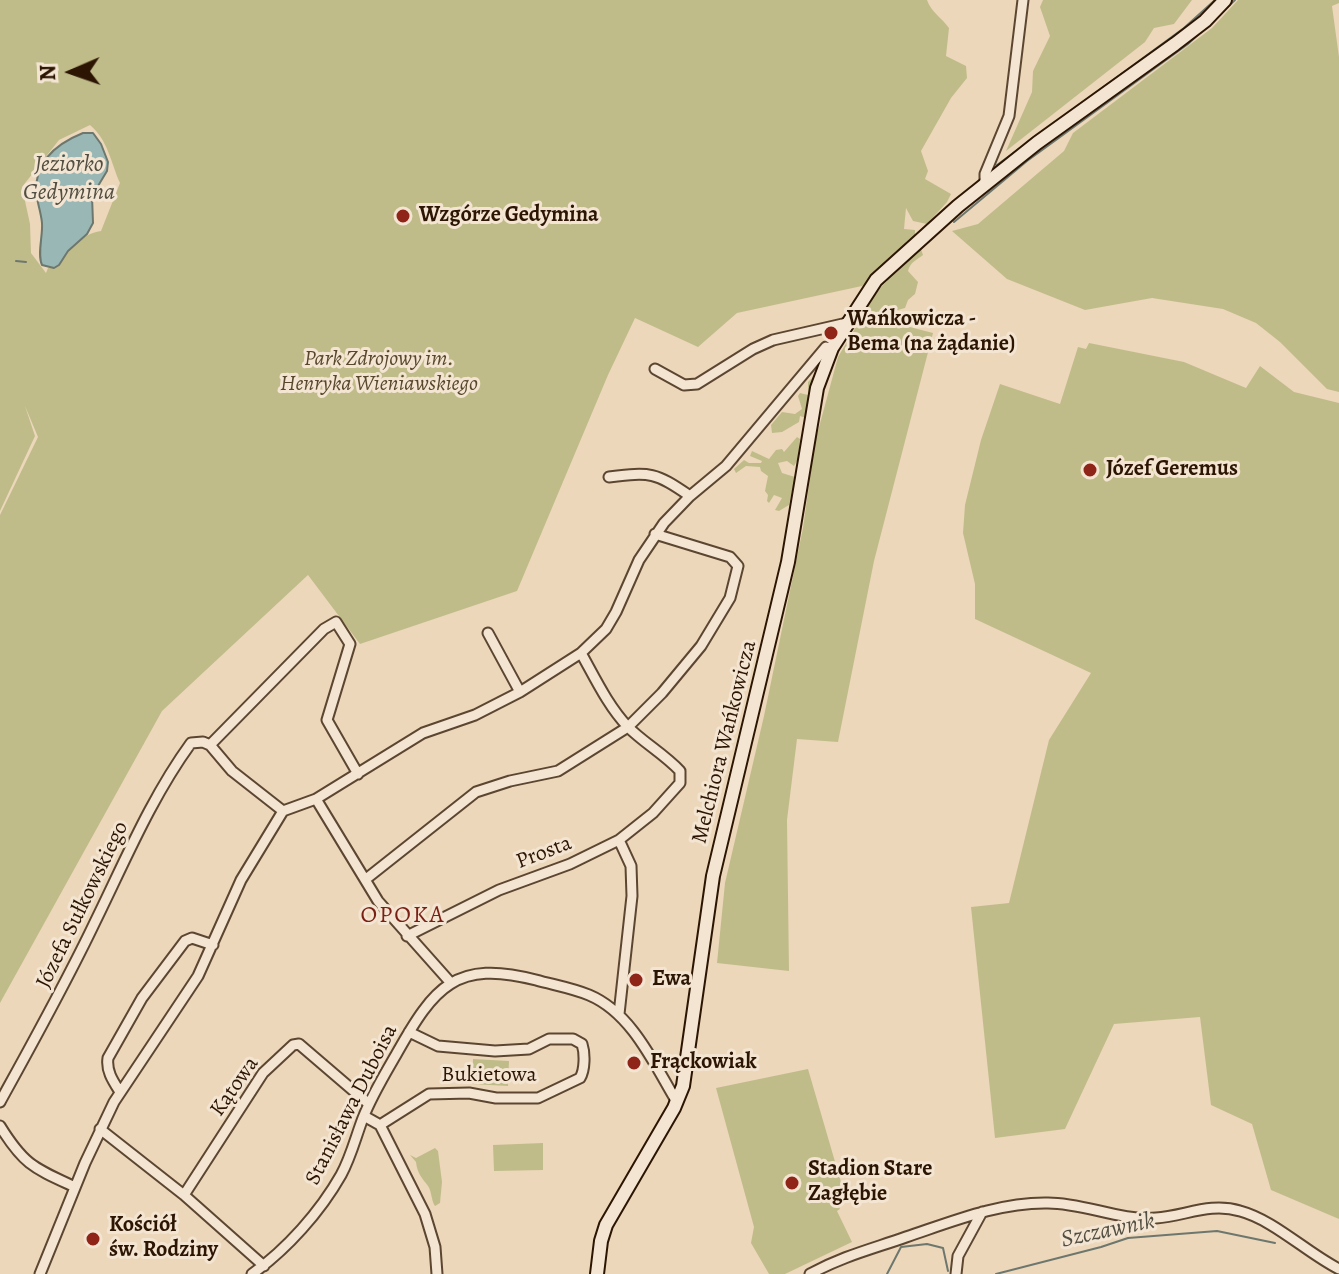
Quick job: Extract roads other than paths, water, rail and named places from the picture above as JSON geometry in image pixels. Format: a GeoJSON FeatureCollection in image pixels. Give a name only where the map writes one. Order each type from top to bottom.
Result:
{"type":"FeatureCollection","features":[{"type":"Feature","properties":{"kind":"street"},"geometry":{"type":"LineString","coordinates":[[985,185],[985,174],[1009,116],[1023,0]]}},
{"type":"Feature","properties":{"kind":"street","name":"Melchiora Wańkowicza"},"geometry":{"type":"LineString","coordinates":[[597,1274],[606,1225],[677,1102],[687,1068],[713,876],[788,562],[817,388],[829,348],[876,280],[924,237],[1037,143],[1205,21],[1225,0]]}},
{"type":"Feature","properties":{"kind":"street"},"geometry":{"type":"LineString","coordinates":[[655,369],[684,385],[697,384],[753,349],[816,329],[847,323]]}},
{"type":"Feature","properties":{"kind":"street"},"geometry":{"type":"LineString","coordinates":[[40,1274],[100,1129],[120,1092],[198,976],[241,880],[283,811],[316,799],[423,733],[475,715],[520,692],[581,653],[611,620],[639,560],[655,534],[690,496],[726,466],[829,348],[816,329]]}},
{"type":"Feature","properties":{"kind":"street"},"geometry":{"type":"LineString","coordinates":[[609,477],[644,473],[661,476],[690,496]]}},
{"type":"Feature","properties":{"kind":"street"},"geometry":{"type":"LineString","coordinates":[[366,879],[476,792],[558,771],[628,727],[662,693],[701,646],[730,598],[738,566],[730,557],[655,534]]}},
{"type":"Feature","properties":{"kind":"street","name":"Józefa Sułkowskiego"},"geometry":{"type":"LineString","coordinates":[[0,1102],[70,975],[160,788],[191,743],[210,745],[324,629],[336,622],[350,644],[327,720],[358,774]]}},
{"type":"Feature","properties":{"kind":"street"},"geometry":{"type":"LineString","coordinates":[[488,633],[520,692]]}},
{"type":"Feature","properties":{"kind":"street"},"geometry":{"type":"LineString","coordinates":[[581,653],[628,727]]}},
{"type":"Feature","properties":{"kind":"street","name":"Prosta"},"geometry":{"type":"LineString","coordinates":[[407,936],[499,890],[570,864],[619,840],[653,813],[680,783],[680,771],[666,756],[628,727]]}},
{"type":"Feature","properties":{"kind":"street"},"geometry":{"type":"LineString","coordinates":[[210,745],[232,771],[283,811]]}},
{"type":"Feature","properties":{"kind":"street"},"geometry":{"type":"LineString","coordinates":[[316,799],[378,901],[450,982],[485,973],[518,975],[592,996],[619,1014],[677,1102]]}},
{"type":"Feature","properties":{"kind":"street"},"geometry":{"type":"LineString","coordinates":[[619,840],[631,866],[632,896],[619,1014]]}},
{"type":"Feature","properties":{"kind":"street"},"geometry":{"type":"LineString","coordinates":[[120,1092],[111,1078],[108,1058],[142,998],[185,941],[192,938],[213,945]]}},
{"type":"Feature","properties":{"kind":"street","name":"Stanisława Duboisa"},"geometry":{"type":"LineString","coordinates":[[252,1274],[298,1232],[333,1189],[369,1104],[409,1032],[434,996],[450,982]]}},
{"type":"Feature","properties":{"kind":"street","name":"Bukietowa"},"geometry":{"type":"LineString","coordinates":[[380,1125],[429,1094],[469,1093],[496,1098],[538,1098],[580,1078],[583,1073],[582,1044],[573,1039],[549,1039],[529,1049],[495,1051],[438,1046],[409,1032]]}},
{"type":"Feature","properties":{"kind":"street","name":"Kątowa"},"geometry":{"type":"LineString","coordinates":[[184,1195],[263,1073],[293,1045],[299,1044],[369,1104]]}},
{"type":"Feature","properties":{"kind":"street"},"geometry":{"type":"LineString","coordinates":[[364,1116],[380,1125],[425,1214],[435,1247],[437,1274]]}},
{"type":"Feature","properties":{"kind":"street"},"geometry":{"type":"LineString","coordinates":[[0,1126],[14,1148],[33,1167],[75,1187]]}},
{"type":"Feature","properties":{"kind":"street"},"geometry":{"type":"LineString","coordinates":[[100,1129],[184,1195],[264,1266]]}},
{"type":"Feature","properties":{"kind":"street"},"geometry":{"type":"LineString","coordinates":[[810,1274],[840,1257],[982,1212],[1047,1202],[1134,1217],[1156,1218],[1211,1207],[1240,1211],[1263,1221],[1339,1269]]}},
{"type":"Feature","properties":{"kind":"street"},"geometry":{"type":"LineString","coordinates":[[956,1274],[958,1256],[982,1212]]}},
{"type":"Feature","properties":{"kind":"water","name":"Jeziorko Gedymina"},"geometry":{"type":"Polygon","coordinates":[[[83,133],[93,133],[108,162],[107,171],[92,196],[93,223],[59,265],[54,268],[42,265],[42,223],[36,192],[39,171],[57,148],[83,133]]]}},
{"type":"Feature","properties":{"kind":"waterway"},"geometry":{"type":"LineString","coordinates":[[997,165],[1184,28],[1215,0]]}},
{"type":"Feature","properties":{"kind":"waterway"},"geometry":{"type":"LineString","coordinates":[[954,222],[1027,161],[1188,44],[1235,0]]}},
{"type":"Feature","properties":{"kind":"waterway"},"geometry":{"type":"LineString","coordinates":[[16,261],[26,262]]}},
{"type":"Feature","properties":{"kind":"waterway","name":"Szczawnik"},"geometry":{"type":"LineString","coordinates":[[996,1274],[1128,1238],[1217,1231],[1275,1243]]}},
{"type":"Feature","properties":{"kind":"waterway","name":"Szczawnik"},"geometry":{"type":"LineString","coordinates":[[887,1274],[901,1247],[927,1244],[943,1248],[948,1271]]}},
{"type":"Feature","properties":{"kind":"place","name":"Wzgórze Gedymina"},"geometry":{"type":"Point","coordinates":[403,216]}},
{"type":"Feature","properties":{"kind":"place","name":"Wańkowicza - Bema (na żądanie)"},"geometry":{"type":"Point","coordinates":[831,333]}},
{"type":"Feature","properties":{"kind":"place","name":"Józef Geremus"},"geometry":{"type":"Point","coordinates":[1090,470]}},
{"type":"Feature","properties":{"kind":"place","name":"Ewa"},"geometry":{"type":"Point","coordinates":[636,980]}},
{"type":"Feature","properties":{"kind":"place","name":"Frąckowiak"},"geometry":{"type":"Point","coordinates":[634,1063]}},
{"type":"Feature","properties":{"kind":"place","name":"Stadion Stare Zagłębie"},"geometry":{"type":"Point","coordinates":[792,1183]}},
{"type":"Feature","properties":{"kind":"place","name":"Kościół św. Rodziny"},"geometry":{"type":"Point","coordinates":[93,1239]}},
{"type":"Feature","properties":{"kind":"district","name":"OPOKA"},"geometry":{"type":"Point","coordinates":[403,916]}},
{"type":"Feature","properties":{"kind":"park label","name":"Park Zdrojowy im. Henryka Wieniawskiego"},"geometry":{"type":"Point","coordinates":[379,372]}}]}
